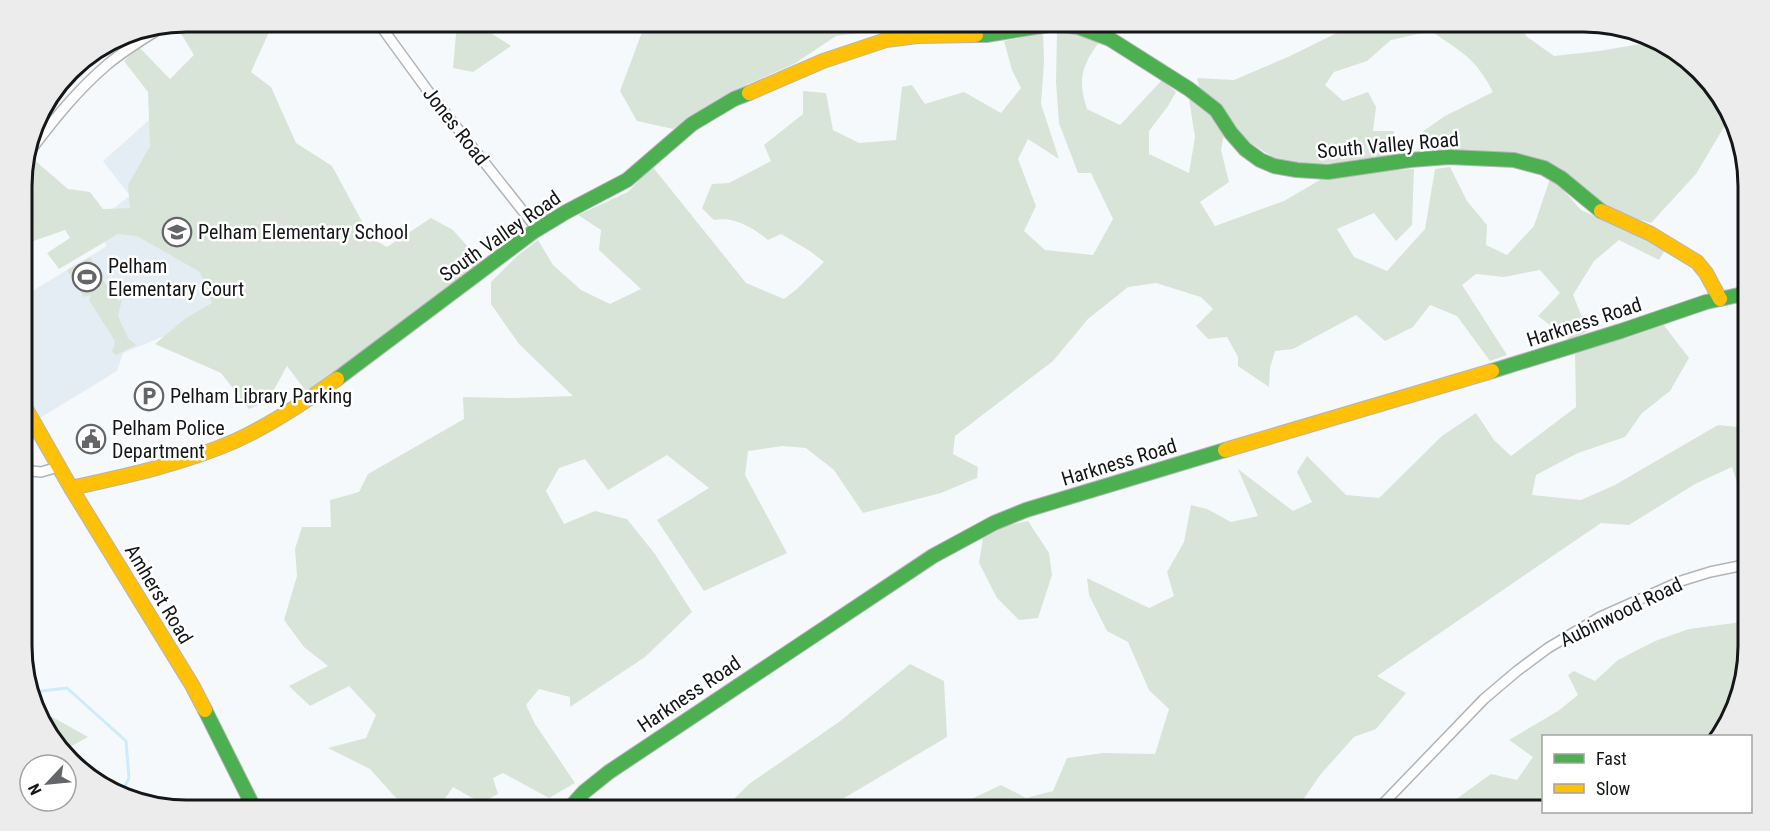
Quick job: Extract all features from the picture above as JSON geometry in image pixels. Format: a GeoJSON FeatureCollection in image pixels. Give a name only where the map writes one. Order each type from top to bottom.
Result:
{"type":"FeatureCollection","features":[{"type":"Feature","properties":{"kind":"street","name":"Jones Road"},"geometry":{"type":"LineString","coordinates":[[384,32],[537,229]]}},
{"type":"Feature","properties":{"kind":"street"},"geometry":{"type":"LineString","coordinates":[[986,35],[991,32]]}},
{"type":"Feature","properties":{"kind":"street","name":"South Valley Road"},"geometry":{"type":"LineString","coordinates":[[71,488],[156,469],[257,430],[331,382],[416,321],[537,229],[627,180],[688,127],[746,93],[886,40],[917,36],[986,35],[1003,32]]}},
{"type":"Feature","properties":{"kind":"street","name":"South Valley Road"},"geometry":{"type":"LineString","coordinates":[[1094,32],[1128,50],[1199,95],[1216,110],[1245,149],[1260,160],[1281,168],[1328,172],[1438,157],[1499,158],[1522,161],[1556,175],[1602,211],[1660,239],[1697,262],[1706,273],[1720,299]]}},
{"type":"Feature","properties":{"kind":"street"},"geometry":{"type":"LineString","coordinates":[[39,139],[59,113],[100,71],[148,36]]}},
{"type":"Feature","properties":{"kind":"street","name":"Harkness Road"},"geometry":{"type":"LineString","coordinates":[[578,800],[616,767],[747,679],[933,556],[994,523],[1026,510],[1093,489],[1422,393],[1738,295]]}},
{"type":"Feature","properties":{"kind":"street","name":"Amherst Road"},"geometry":{"type":"LineString","coordinates":[[32,420],[58,467],[192,685],[250,800]]}},
{"type":"Feature","properties":{"kind":"street"},"geometry":{"type":"LineString","coordinates":[[32,471],[41,472],[58,467]]}},
{"type":"Feature","properties":{"kind":"street","name":"Aubinwood Road"},"geometry":{"type":"LineString","coordinates":[[1387,799],[1484,699],[1548,648],[1600,617],[1681,581],[1738,566]]}},
{"type":"Feature","properties":{"kind":"shaded area"},"geometry":{"type":"Polygon","coordinates":[[[180,32],[269,32],[251,72],[271,87],[296,143],[332,166],[371,238],[387,247],[431,218],[453,230],[482,263],[308,394],[287,366],[267,402],[249,409],[221,373],[155,344],[186,318],[212,303],[200,272],[137,236],[118,234],[59,269],[47,253],[70,238],[65,230],[32,242],[34,160],[68,189],[90,192],[103,209],[130,208],[128,185],[150,146],[148,92],[124,61],[139,47],[170,79],[194,55],[180,32]]]}},
{"type":"Feature","properties":{"kind":"shaded area"},"geometry":{"type":"Polygon","coordinates":[[[456,32],[489,32],[511,46],[473,72],[453,68],[456,32]]]}},
{"type":"Feature","properties":{"kind":"shaded area"},"geometry":{"type":"Polygon","coordinates":[[[642,32],[864,32],[836,36],[794,64],[746,85],[673,129],[637,121],[620,91],[642,32]]]}},
{"type":"Feature","properties":{"kind":"shaded area"},"geometry":{"type":"Polygon","coordinates":[[[1057,32],[1100,41],[1085,65],[1082,81],[1084,98],[1087,109],[1120,125],[1162,80],[1176,92],[1149,131],[1149,154],[1189,173],[1195,137],[1189,99],[1208,111],[1225,129],[1221,150],[1229,182],[1200,202],[1215,226],[1284,201],[1325,177],[1414,169],[1412,225],[1396,241],[1374,213],[1337,229],[1354,257],[1387,271],[1425,229],[1435,169],[1450,167],[1467,201],[1487,225],[1486,245],[1507,255],[1534,226],[1551,176],[1581,210],[1666,248],[1659,260],[1619,240],[1594,261],[1573,295],[1588,331],[1570,340],[1538,316],[1560,293],[1540,270],[1504,277],[1476,274],[1462,285],[1507,355],[1490,361],[1457,316],[1430,305],[1413,327],[1385,341],[1356,315],[1293,349],[1275,351],[1270,368],[1269,387],[1238,366],[1238,357],[1227,337],[1208,339],[1196,326],[1213,309],[1201,297],[1156,283],[1128,287],[1088,319],[1053,361],[955,436],[953,454],[978,467],[977,478],[941,493],[863,513],[834,470],[806,448],[782,446],[748,451],[745,475],[787,553],[704,591],[657,520],[709,488],[667,455],[608,490],[585,459],[559,468],[546,491],[564,524],[595,511],[627,519],[655,554],[692,612],[645,657],[570,707],[570,697],[539,689],[526,705],[535,724],[575,783],[549,798],[503,773],[493,778],[498,794],[487,800],[475,800],[453,787],[444,800],[400,800],[370,769],[328,748],[366,738],[376,715],[349,686],[310,706],[289,686],[328,666],[304,647],[284,620],[297,576],[295,549],[302,527],[331,527],[330,500],[359,492],[368,474],[464,419],[463,397],[573,396],[519,344],[491,304],[491,282],[517,256],[538,240],[553,265],[581,290],[610,304],[641,289],[599,250],[601,230],[578,215],[628,192],[652,166],[746,283],[784,299],[824,262],[781,234],[768,240],[756,231],[735,221],[714,220],[702,208],[712,184],[729,183],[771,161],[764,145],[803,114],[803,91],[826,93],[833,130],[859,143],[896,140],[902,87],[912,85],[925,104],[964,92],[1001,113],[1021,88],[1012,70],[1004,41],[1043,33],[1044,62],[1041,104],[1059,159],[1028,139],[1018,159],[1036,206],[1024,231],[1045,250],[1093,255],[1113,219],[1091,173],[1078,173],[1059,123],[1056,82],[1057,32]]]}},
{"type":"Feature","properties":{"kind":"shaded area"},"geometry":{"type":"Polygon","coordinates":[[[1339,32],[1427,32],[1391,40],[1367,61],[1334,72],[1325,85],[1343,101],[1368,92],[1376,107],[1373,131],[1394,131],[1393,155],[1356,162],[1318,164],[1279,161],[1246,140],[1223,109],[1200,90],[1197,78],[1234,80],[1339,32]]]}},
{"type":"Feature","properties":{"kind":"shaded area"},"geometry":{"type":"Polygon","coordinates":[[[1432,32],[1525,32],[1526,36],[1554,56],[1645,43],[1662,52],[1694,76],[1718,108],[1726,124],[1696,174],[1651,223],[1623,215],[1589,194],[1561,168],[1530,156],[1428,152],[1422,132],[1445,116],[1493,92],[1474,63],[1432,32]]]}},
{"type":"Feature","properties":{"kind":"shaded area","name":"Pelham Elementary School"},"geometry":{"type":"Polygon","coordinates":[[[212,64],[261,156],[213,341],[162,337],[123,353],[117,371],[40,418],[32,404],[32,291],[107,246],[92,224],[130,196],[103,161],[212,64]]]}},
{"type":"Feature","properties":{"kind":"shaded area"},"geometry":{"type":"Polygon","coordinates":[[[90,257],[106,285],[109,283],[118,301],[122,299],[118,316],[128,338],[136,345],[116,355],[112,352],[115,341],[89,300],[91,295],[84,297],[67,270],[90,257]]]}},
{"type":"Feature","properties":{"kind":"shaded area"},"geometry":{"type":"Polygon","coordinates":[[[1663,324],[1689,358],[1670,391],[1642,413],[1625,437],[1578,453],[1536,475],[1532,495],[1581,500],[1615,485],[1718,425],[1738,427],[1738,485],[1732,467],[1695,484],[1629,525],[1601,523],[1377,676],[1406,693],[1376,729],[1354,737],[1320,775],[1303,799],[970,799],[1001,785],[1026,798],[1053,791],[1067,758],[1103,753],[1155,754],[1169,709],[1149,690],[1128,642],[1107,631],[1089,595],[1087,578],[1149,608],[1174,596],[1167,572],[1184,542],[1191,505],[1207,509],[1231,522],[1258,516],[1238,469],[1293,511],[1312,502],[1297,472],[1307,456],[1346,495],[1379,498],[1442,436],[1476,413],[1494,440],[1511,456],[1576,407],[1575,351],[1663,324]]]}},
{"type":"Feature","properties":{"kind":"shaded area"},"geometry":{"type":"Polygon","coordinates":[[[1028,521],[1049,553],[1052,575],[1038,618],[1019,620],[997,598],[979,563],[983,537],[996,528],[1028,521]]]}},
{"type":"Feature","properties":{"kind":"shaded area"},"geometry":{"type":"Polygon","coordinates":[[[1738,622],[1736,676],[1727,705],[1710,735],[1542,735],[1542,799],[1456,799],[1491,774],[1517,780],[1533,757],[1509,740],[1558,711],[1578,695],[1568,675],[1574,671],[1595,681],[1618,660],[1655,641],[1689,629],[1738,622]]]}},
{"type":"Feature","properties":{"kind":"shaded area"},"geometry":{"type":"Polygon","coordinates":[[[910,664],[944,681],[947,737],[842,800],[733,800],[749,784],[839,722],[910,664]]]}},
{"type":"Feature","properties":{"kind":"shaded area"},"geometry":{"type":"Polygon","coordinates":[[[48,714],[88,737],[70,747],[48,714]]]}},
{"type":"Feature","properties":{"kind":"waterway"},"geometry":{"type":"LineString","coordinates":[[39,691],[67,688],[126,741],[129,778],[124,787]]}},
{"type":"Feature","properties":{"kind":"traffic: fast"},"geometry":{"type":"LineString","coordinates":[[976,35],[1005,32]]}},
{"type":"Feature","properties":{"kind":"traffic: fast"},"geometry":{"type":"LineString","coordinates":[[1091,32],[1110,39],[1189,89],[1216,110],[1245,149],[1260,160],[1274,166],[1328,172],[1410,160],[1449,157],[1514,160],[1544,168],[1561,178],[1601,211]]}},
{"type":"Feature","properties":{"kind":"traffic: fast"},"geometry":{"type":"LineString","coordinates":[[337,379],[533,232],[627,180],[692,124],[734,99],[749,93]]}},
{"type":"Feature","properties":{"kind":"traffic: fast"},"geometry":{"type":"LineString","coordinates":[[1492,371],[1706,302],[1738,295]]}},
{"type":"Feature","properties":{"kind":"traffic: fast"},"geometry":{"type":"LineString","coordinates":[[577,800],[609,772],[933,556],[994,523],[1026,510],[1225,450]]}},
{"type":"Feature","properties":{"kind":"traffic: fast"},"geometry":{"type":"LineString","coordinates":[[205,710],[250,800]]}},
{"type":"Feature","properties":{"kind":"traffic: slow"},"geometry":{"type":"LineString","coordinates":[[749,93],[823,61],[886,40],[917,36],[976,35]]}},
{"type":"Feature","properties":{"kind":"traffic: slow"},"geometry":{"type":"LineString","coordinates":[[1601,211],[1651,234],[1697,262],[1706,273],[1720,299]]}},
{"type":"Feature","properties":{"kind":"traffic: slow"},"geometry":{"type":"LineString","coordinates":[[1225,450],[1492,371]]}},
{"type":"Feature","properties":{"kind":"traffic: slow"},"geometry":{"type":"LineString","coordinates":[[71,488],[174,463],[235,441],[287,413],[337,379]]}},
{"type":"Feature","properties":{"kind":"traffic: slow"},"geometry":{"type":"LineString","coordinates":[[32,420],[205,710]]}},
{"type":"Feature","properties":{"kind":"place","name":"Pelham Elementary School"},"geometry":{"type":"Point","coordinates":[177,232]}},
{"type":"Feature","properties":{"kind":"place","name":"Pelham Elementary Court"},"geometry":{"type":"Point","coordinates":[87,277]}},
{"type":"Feature","properties":{"kind":"place","name":"Pelham Library Parking"},"geometry":{"type":"Point","coordinates":[149,396]}},
{"type":"Feature","properties":{"kind":"place","name":"Pelham Police Department"},"geometry":{"type":"Point","coordinates":[91,439]}}]}
